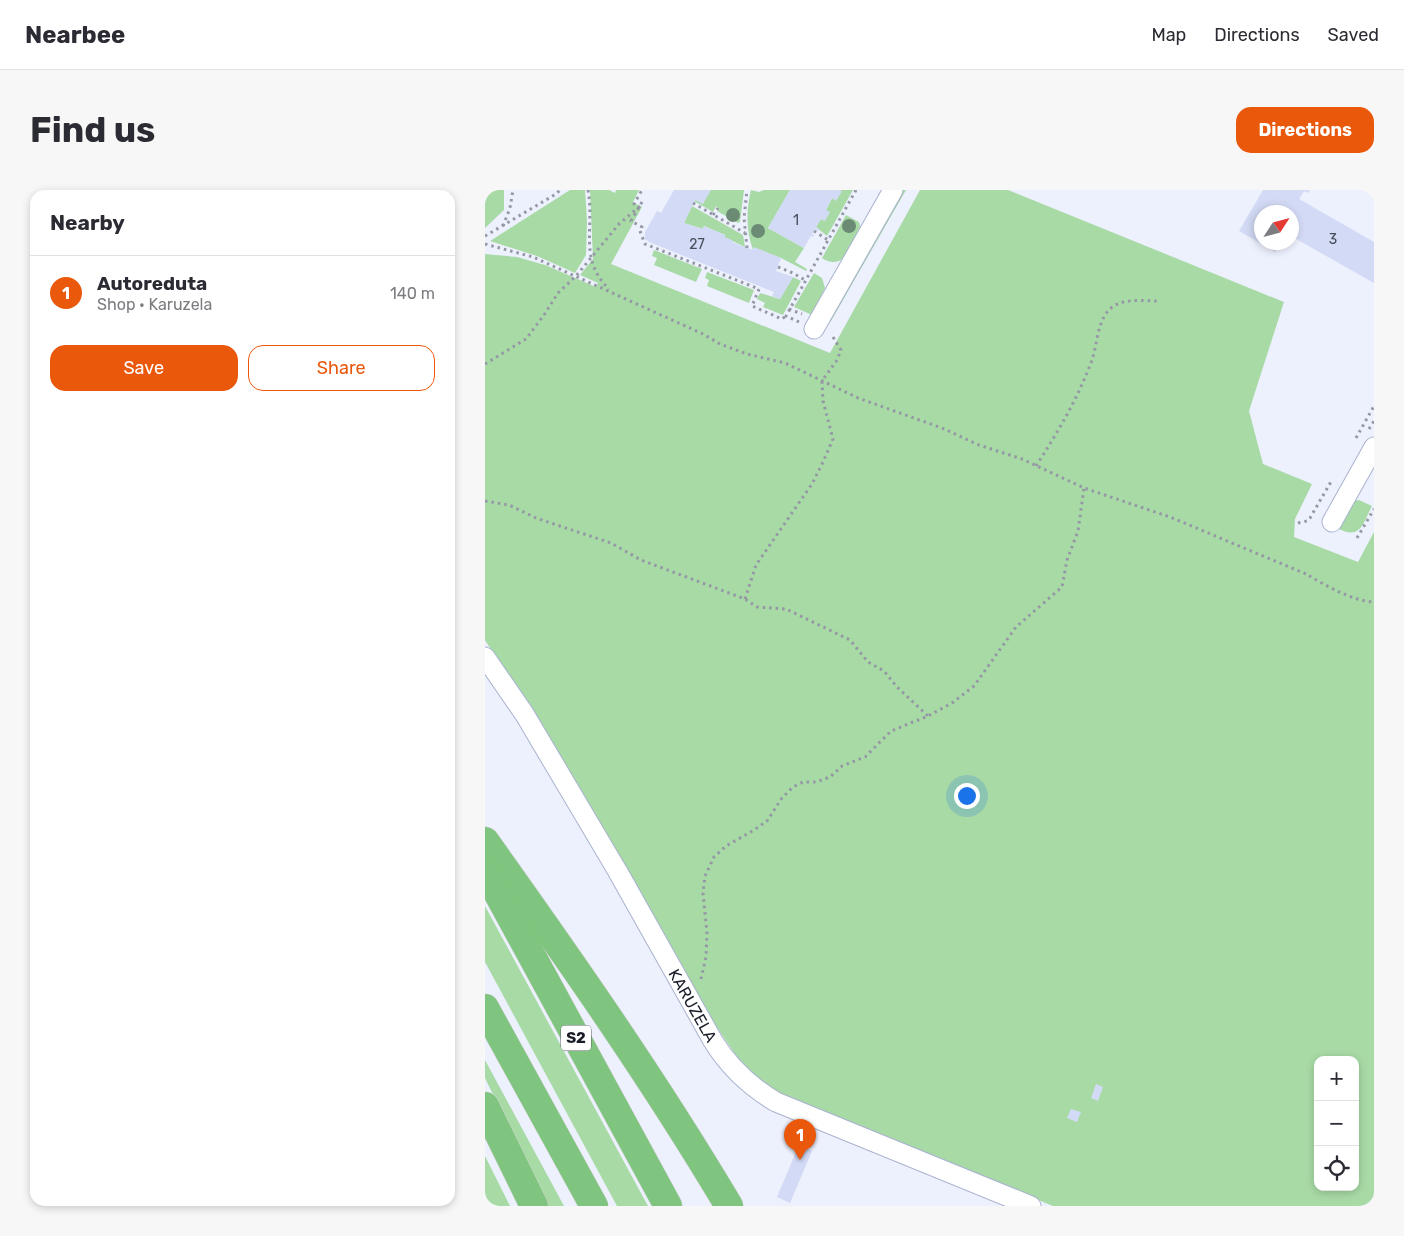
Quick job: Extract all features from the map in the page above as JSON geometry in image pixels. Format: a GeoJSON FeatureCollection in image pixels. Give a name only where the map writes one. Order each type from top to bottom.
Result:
{"type":"FeatureCollection","features":[{"type":"Feature","properties":{"kind":"highway"},"geometry":{"type":"LineString","coordinates":[[485,841],[585,980],[692,1143],[729,1206]]}},
{"type":"Feature","properties":{"kind":"highway","name":"S2"},"geometry":{"type":"LineString","coordinates":[[485,870],[668,1206]]}},
{"type":"Feature","properties":{"kind":"highway"},"geometry":{"type":"LineString","coordinates":[[485,1008],[593,1206]]}},
{"type":"Feature","properties":{"kind":"highway"},"geometry":{"type":"LineString","coordinates":[[485,1106],[534,1206]]}},
{"type":"Feature","properties":{"kind":"street"},"geometry":{"type":"LineString","coordinates":[[810,328],[893,190]]}},
{"type":"Feature","properties":{"kind":"street"},"geometry":{"type":"LineString","coordinates":[[1331,522],[1374,447]]}},
{"type":"Feature","properties":{"kind":"street","name":"KARUZELA"},"geometry":{"type":"LineString","coordinates":[[485,657],[525,715],[618,872],[721,1055],[731,1067],[759,1092],[776,1102],[1031,1206]]}},
{"type":"Feature","properties":{"kind":"path"},"geometry":{"type":"LineString","coordinates":[[502,227],[511,208],[513,190]]}},
{"type":"Feature","properties":{"kind":"path"},"geometry":{"type":"LineString","coordinates":[[485,236],[560,190]]}},
{"type":"Feature","properties":{"kind":"path"},"geometry":{"type":"LineString","coordinates":[[588,190],[590,258],[595,272],[611,291]]}},
{"type":"Feature","properties":{"kind":"path"},"geometry":{"type":"LineString","coordinates":[[485,364],[526,339],[558,293],[576,276],[619,224],[639,207],[634,204],[642,190]]}},
{"type":"Feature","properties":{"kind":"path"},"geometry":{"type":"LineString","coordinates":[[747,190],[745,207],[747,248]]}},
{"type":"Feature","properties":{"kind":"path"},"geometry":{"type":"LineString","coordinates":[[785,316],[857,190]]}},
{"type":"Feature","properties":{"kind":"path"},"geometry":{"type":"LineString","coordinates":[[642,202],[631,221],[642,227],[640,231],[645,244],[759,289],[752,306],[782,318],[785,316],[810,328]]}},
{"type":"Feature","properties":{"kind":"path"},"geometry":{"type":"LineString","coordinates":[[693,203],[745,233]]}},
{"type":"Feature","properties":{"kind":"path"},"geometry":{"type":"LineString","coordinates":[[713,214],[718,208]]}},
{"type":"Feature","properties":{"kind":"path"},"geometry":{"type":"LineString","coordinates":[[814,231],[828,240]]}},
{"type":"Feature","properties":{"kind":"path"},"geometry":{"type":"LineString","coordinates":[[485,244],[533,257],[611,291],[703,334],[720,344],[747,354],[785,363],[858,398],[942,428],[979,445],[1022,460],[1084,488],[1170,518],[1306,574],[1365,601],[1374,602]]}},
{"type":"Feature","properties":{"kind":"path"},"geometry":{"type":"LineString","coordinates":[[778,267],[805,280]]}},
{"type":"Feature","properties":{"kind":"path"},"geometry":{"type":"LineString","coordinates":[[1036,466],[1063,424],[1092,359],[1098,334],[1108,312],[1123,302],[1158,301]]}},
{"type":"Feature","properties":{"kind":"path"},"geometry":{"type":"LineString","coordinates":[[745,599],[756,565],[812,484],[833,439],[823,402],[822,380],[837,360],[841,350],[833,337]]}},
{"type":"Feature","properties":{"kind":"path"},"geometry":{"type":"LineString","coordinates":[[1354,440],[1374,406]]}},
{"type":"Feature","properties":{"kind":"path"},"geometry":{"type":"LineString","coordinates":[[1298,523],[1307,521],[1310,518],[1335,475]]}},
{"type":"Feature","properties":{"kind":"path"},"geometry":{"type":"LineString","coordinates":[[691,1002],[699,987],[706,957],[707,933],[703,893],[705,876],[714,857],[727,846],[767,821],[782,798],[793,787],[803,782],[816,782],[830,777],[841,766],[865,757],[891,731],[928,716],[952,703],[974,686],[1016,627],[1062,586],[1067,560],[1078,531],[1084,488]]}},
{"type":"Feature","properties":{"kind":"path"},"geometry":{"type":"LineString","coordinates":[[485,501],[509,505],[536,518],[611,543],[641,560],[745,599],[757,607],[787,609],[850,640],[867,662],[884,671],[897,687],[928,716]]}},
{"type":"Feature","properties":{"kind":"path"},"geometry":{"type":"LineString","coordinates":[[1357,538],[1374,508]]}},
{"type":"Feature","properties":{"kind":"green space"},"geometry":{"type":"Polygon","coordinates":[[[485,190],[504,190],[504,210],[485,228],[485,190]]]}},
{"type":"Feature","properties":{"kind":"green space"},"geometry":{"type":"Polygon","coordinates":[[[570,190],[585,190],[587,221],[586,255],[575,273],[537,256],[490,241],[570,190]]]}},
{"type":"Feature","properties":{"kind":"green space"},"geometry":{"type":"Polygon","coordinates":[[[590,190],[609,190],[615,193],[616,190],[639,190],[633,202],[642,207],[611,264],[830,353],[920,190],[1008,190],[1284,302],[1249,411],[1263,464],[1312,484],[1295,519],[1294,537],[1358,562],[1374,532],[1374,1206],[1053,1206],[770,1089],[739,1060],[712,1020],[624,863],[485,640],[485,254],[517,257],[545,265],[596,287],[598,283],[580,275],[593,259],[590,190]]]}},
{"type":"Feature","properties":{"kind":"green space"},"geometry":{"type":"Polygon","coordinates":[[[711,190],[744,190],[740,222],[738,223],[717,211],[719,209],[716,206],[713,212],[694,201],[711,190]]]}},
{"type":"Feature","properties":{"kind":"green space"},"geometry":{"type":"Polygon","coordinates":[[[751,190],[759,192],[764,190],[790,190],[768,228],[804,248],[795,262],[807,269],[806,271],[781,258],[754,248],[753,250],[748,220],[751,190]]]}},
{"type":"Feature","properties":{"kind":"green space"},"geometry":{"type":"Polygon","coordinates":[[[839,190],[853,190],[827,236],[816,227],[821,219],[825,221],[826,210],[832,198],[836,200],[841,192],[839,190]]]}},
{"type":"Feature","properties":{"kind":"green space"},"geometry":{"type":"Polygon","coordinates":[[[903,190],[906,190],[831,321],[828,321],[903,190]]]}},
{"type":"Feature","properties":{"kind":"green space"},"geometry":{"type":"Polygon","coordinates":[[[692,206],[743,235],[745,247],[724,237],[725,235],[704,226],[703,229],[684,223],[692,206]]]}},
{"type":"Feature","properties":{"kind":"green space"},"geometry":{"type":"Polygon","coordinates":[[[846,215],[859,222],[861,229],[843,259],[835,262],[827,261],[822,258],[846,215]]]}},
{"type":"Feature","properties":{"kind":"green space"},"geometry":{"type":"Polygon","coordinates":[[[654,250],[702,269],[696,282],[654,265],[657,258],[652,256],[654,250]]]}},
{"type":"Feature","properties":{"kind":"green space"},"geometry":{"type":"Polygon","coordinates":[[[707,272],[754,290],[749,303],[707,286],[709,280],[705,278],[707,272]]]}},
{"type":"Feature","properties":{"kind":"green space"},"geometry":{"type":"Polygon","coordinates":[[[814,273],[822,278],[825,288],[812,315],[794,307],[814,273]]]}},
{"type":"Feature","properties":{"kind":"green space"},"geometry":{"type":"Polygon","coordinates":[[[793,277],[801,281],[783,315],[763,307],[765,303],[757,299],[760,293],[780,299],[793,277]]]}},
{"type":"Feature","properties":{"kind":"green space"},"geometry":{"type":"Polygon","coordinates":[[[1359,500],[1372,506],[1363,524],[1357,531],[1346,532],[1339,529],[1353,501],[1359,500]]]}},
{"type":"Feature","properties":{"kind":"green space"},"geometry":{"type":"Polygon","coordinates":[[[485,906],[648,1206],[617,1206],[485,962],[485,906]]]}},
{"type":"Feature","properties":{"kind":"green space"},"geometry":{"type":"Polygon","coordinates":[[[485,1060],[564,1206],[547,1206],[485,1078],[485,1060]]]}},
{"type":"Feature","properties":{"kind":"green space"},"geometry":{"type":"Polygon","coordinates":[[[485,1156],[510,1206],[485,1206],[485,1156]]]}},
{"type":"Feature","properties":{"kind":"building"},"geometry":{"type":"Polygon","coordinates":[[[674,190],[711,190],[703,204],[695,200],[684,223],[703,229],[704,226],[725,235],[724,237],[732,240],[732,242],[753,250],[754,247],[781,258],[776,271],[793,277],[780,299],[772,296],[774,292],[645,239],[645,232],[657,211],[661,213],[674,190]]]}},
{"type":"Feature","properties":{"kind":"building"},"geometry":{"type":"Polygon","coordinates":[[[790,190],[842,191],[836,201],[832,198],[826,210],[830,212],[825,221],[821,219],[816,227],[820,230],[815,229],[812,234],[814,235],[813,237],[811,236],[804,248],[768,228],[790,190]]]}},
{"type":"Feature","properties":{"kind":"building"},"geometry":{"type":"Polygon","coordinates":[[[1263,190],[1310,190],[1308,193],[1304,191],[1299,199],[1374,242],[1374,283],[1299,241],[1299,205],[1254,205],[1263,190]]]}},
{"type":"Feature","properties":{"kind":"building"},"geometry":{"type":"Polygon","coordinates":[[[1254,205],[1254,240],[1239,231],[1254,205]]]}},
{"type":"Feature","properties":{"kind":"building"},"geometry":{"type":"Polygon","coordinates":[[[1096,1084],[1103,1087],[1098,1101],[1091,1098],[1096,1084]]]}},
{"type":"Feature","properties":{"kind":"building"},"geometry":{"type":"Polygon","coordinates":[[[1071,1109],[1081,1112],[1077,1122],[1067,1118],[1071,1109]]]}},
{"type":"Feature","properties":{"kind":"building"},"geometry":{"type":"Polygon","coordinates":[[[799,1145],[812,1151],[790,1203],[777,1197],[799,1145]]]}},
{"type":"Feature","properties":{"kind":"place","name":"Autoreduta"},"geometry":{"type":"Point","coordinates":[800,1160]}}]}
